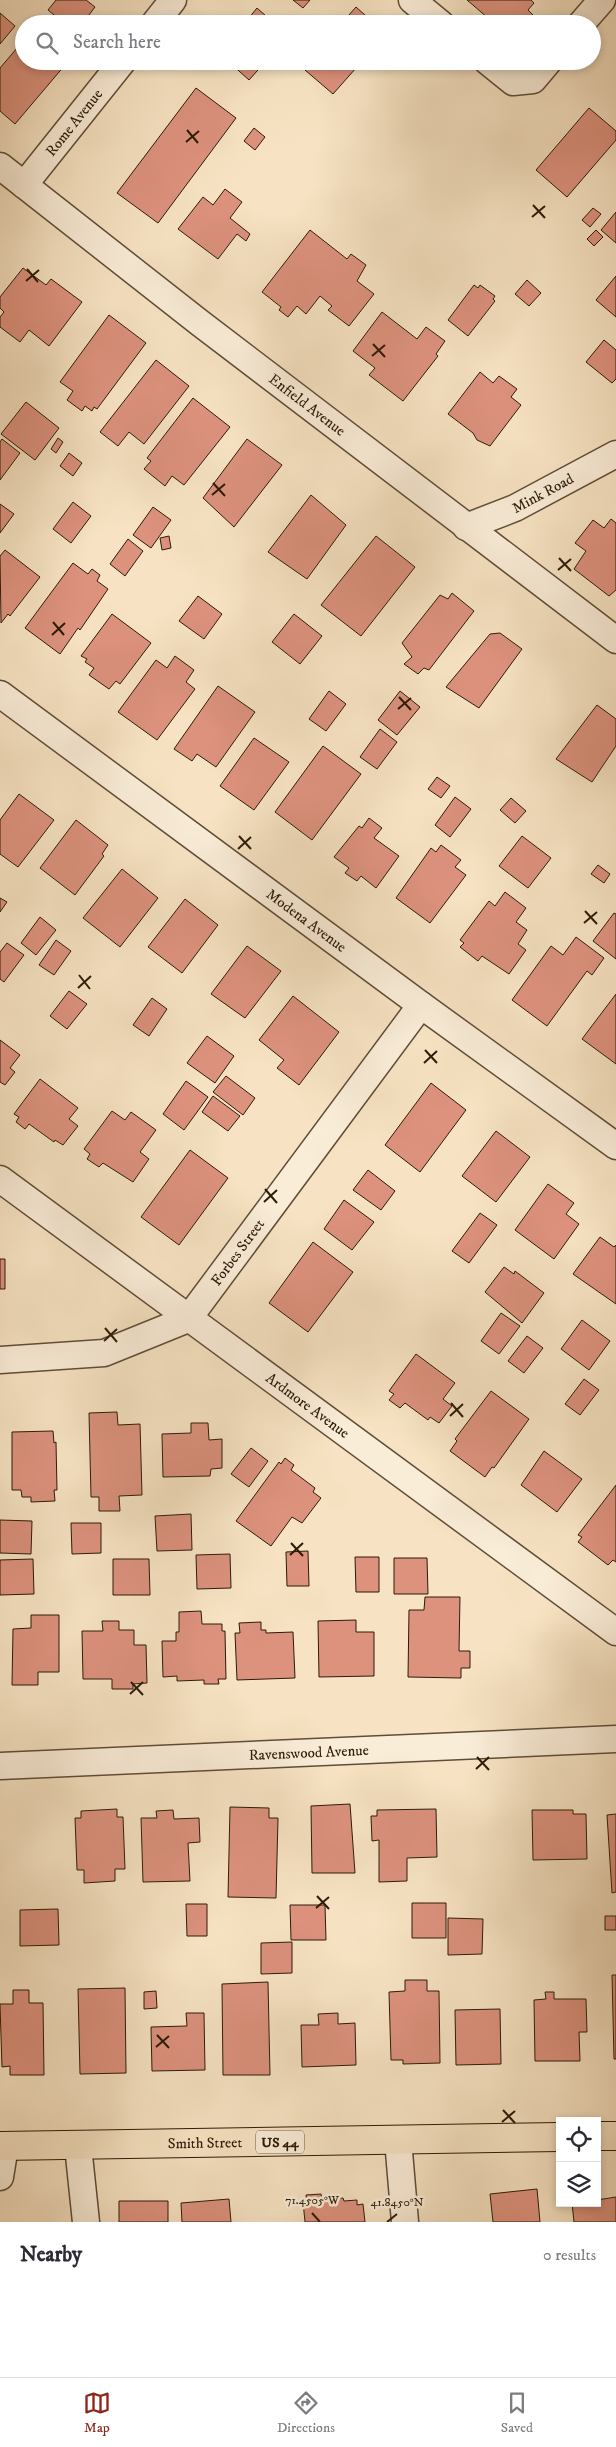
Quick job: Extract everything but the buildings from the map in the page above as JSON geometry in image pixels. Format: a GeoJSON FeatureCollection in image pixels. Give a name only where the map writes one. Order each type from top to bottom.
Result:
{"type":"FeatureCollection","features":[{"type":"Feature","properties":{"kind":"main road"},"geometry":{"type":"LineString","coordinates":[[601,2136],[616,2136]]}},
{"type":"Feature","properties":{"kind":"main road","name":"Smith Street"},"geometry":{"type":"LineString","coordinates":[[2,2146],[556,2137]]}},
{"type":"Feature","properties":{"kind":"street"},"geometry":{"type":"LineString","coordinates":[[161,15],[173,0]]}},
{"type":"Feature","properties":{"kind":"street"},"geometry":{"type":"LineString","coordinates":[[412,0],[430,15]]}},
{"type":"Feature","properties":{"kind":"street"},"geometry":{"type":"LineString","coordinates":[[589,15],[602,0]]}},
{"type":"Feature","properties":{"kind":"street","name":"Rome Avenue"},"geometry":{"type":"LineString","coordinates":[[24,185],[117,70]]}},
{"type":"Feature","properties":{"kind":"street"},"geometry":{"type":"LineString","coordinates":[[498,70],[513,82],[533,80],[542,70]]}},
{"type":"Feature","properties":{"kind":"street","name":"Enfield Avenue"},"geometry":{"type":"LineString","coordinates":[[0,166],[466,527],[616,640]]}},
{"type":"Feature","properties":{"kind":"street","name":"Mink Road"},"geometry":{"type":"LineString","coordinates":[[466,527],[515,508],[616,454]]}},
{"type":"Feature","properties":{"kind":"street","name":"Modena Avenue"},"geometry":{"type":"LineString","coordinates":[[0,694],[421,1005],[616,1146]]}},
{"type":"Feature","properties":{"kind":"street","name":"Forbes Street"},"geometry":{"type":"LineString","coordinates":[[188,1319],[421,1005]]}},
{"type":"Feature","properties":{"kind":"street","name":"Ardmore Avenue"},"geometry":{"type":"LineString","coordinates":[[0,1179],[616,1632]]}},
{"type":"Feature","properties":{"kind":"street"},"geometry":{"type":"LineString","coordinates":[[0,1360],[104,1353],[188,1319]]}},
{"type":"Feature","properties":{"kind":"street","name":"Ravenswood Avenue"},"geometry":{"type":"LineString","coordinates":[[0,1766],[616,1739]]}},
{"type":"Feature","properties":{"kind":"street"},"geometry":{"type":"LineString","coordinates":[[398,2140],[405,2222]]}},
{"type":"Feature","properties":{"kind":"street"},"geometry":{"type":"LineString","coordinates":[[0,2177],[2,2146]]}},
{"type":"Feature","properties":{"kind":"street"},"geometry":{"type":"LineString","coordinates":[[78,2146],[86,2222]]}}]}
